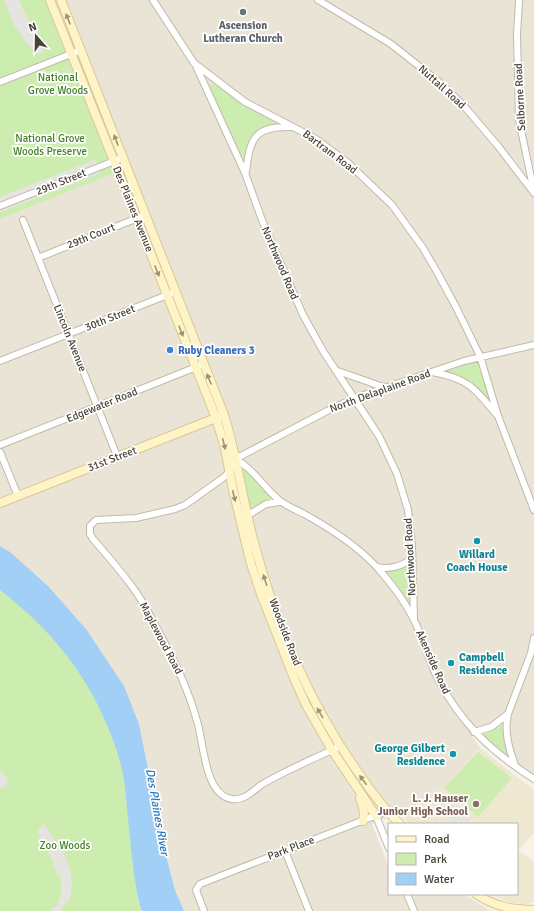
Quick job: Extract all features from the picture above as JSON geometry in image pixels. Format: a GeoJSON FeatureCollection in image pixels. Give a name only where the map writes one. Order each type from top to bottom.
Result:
{"type":"FeatureCollection","features":[{"type":"Feature","properties":{"kind":"street","name":"Des Plaines Avenue"},"geometry":{"type":"LineString","coordinates":[[50,0],[196,368],[220,417]]}},
{"type":"Feature","properties":{"kind":"street","name":"Des Plaines Avenue"},"geometry":{"type":"LineString","coordinates":[[60,0],[204,364],[220,417]]}},
{"type":"Feature","properties":{"kind":"street","name":"Nuttall Road"},"geometry":{"type":"LineString","coordinates":[[318,0],[327,2],[391,44],[439,82],[464,106],[534,192]]}},
{"type":"Feature","properties":{"kind":"street","name":"Selborne Road"},"geometry":{"type":"LineString","coordinates":[[520,0],[518,35],[519,120],[534,192]]}},
{"type":"Feature","properties":{"kind":"street","name":"Bartram Road"},"geometry":{"type":"LineString","coordinates":[[156,2],[194,63],[245,102],[316,139],[348,163],[392,205],[423,248],[437,272],[457,308],[480,356],[498,416],[534,510]]}},
{"type":"Feature","properties":{"kind":"street"},"geometry":{"type":"LineString","coordinates":[[0,82],[81,50]]}},
{"type":"Feature","properties":{"kind":"street","name":"Northwood Road"},"geometry":{"type":"LineString","coordinates":[[194,63],[245,173],[262,220],[292,292],[323,351],[356,398],[379,436],[397,474],[408,510],[412,546],[414,618]]}},
{"type":"Feature","properties":{"kind":"street"},"geometry":{"type":"LineString","coordinates":[[245,173],[250,146],[256,136],[261,132],[272,128],[294,127]]}},
{"type":"Feature","properties":{"kind":"street","name":"29th Street"},"geometry":{"type":"LineString","coordinates":[[0,206],[122,158]]}},
{"type":"Feature","properties":{"kind":"street","name":"29th Court"},"geometry":{"type":"LineString","coordinates":[[38,258],[145,215]]}},
{"type":"Feature","properties":{"kind":"street","name":"Lincoln Avenue"},"geometry":{"type":"LineString","coordinates":[[23,220],[117,456]]}},
{"type":"Feature","properties":{"kind":"street","name":"30th Street"},"geometry":{"type":"LineString","coordinates":[[0,361],[175,292]]}},
{"type":"Feature","properties":{"kind":"street","name":"North Delaplaine Road"},"geometry":{"type":"LineString","coordinates":[[235,459],[327,411],[356,398],[480,356],[534,345]]}},
{"type":"Feature","properties":{"kind":"street","name":"Edgewater Road"},"geometry":{"type":"LineString","coordinates":[[0,445],[204,364]]}},
{"type":"Feature","properties":{"kind":"street"},"geometry":{"type":"LineString","coordinates":[[336,370],[386,388]]}},
{"type":"Feature","properties":{"kind":"street"},"geometry":{"type":"LineString","coordinates":[[430,372],[452,376],[468,384],[476,390],[498,416]]}},
{"type":"Feature","properties":{"kind":"street","name":"31st Street"},"geometry":{"type":"LineString","coordinates":[[0,503],[220,417]]}},
{"type":"Feature","properties":{"kind":"street","name":"Woodside Road"},"geometry":{"type":"LineString","coordinates":[[220,417],[233,446],[243,518],[256,551],[270,595],[296,662],[314,701],[340,746],[387,811],[399,823]]}},
{"type":"Feature","properties":{"kind":"street","name":"Woodside Road"},"geometry":{"type":"LineString","coordinates":[[220,417],[229,472],[243,518],[259,588],[291,671],[306,704],[332,750],[376,816]]}},
{"type":"Feature","properties":{"kind":"street"},"geometry":{"type":"LineString","coordinates":[[0,452],[18,496]]}},
{"type":"Feature","properties":{"kind":"street","name":"Maplewood Road"},"geometry":{"type":"LineString","coordinates":[[235,459],[229,472],[223,478],[186,505],[163,513],[136,518],[96,520],[90,526],[90,534],[132,586],[163,639],[190,697],[198,723],[204,755],[211,778],[221,795],[231,799],[242,798],[270,780],[340,746]]}},
{"type":"Feature","properties":{"kind":"street","name":"Akenside Road"},"geometry":{"type":"LineString","coordinates":[[235,459],[244,463],[280,502],[307,515],[351,543],[377,567],[403,600],[414,618],[437,677],[459,714],[484,742],[534,779]]}},
{"type":"Feature","properties":{"kind":"street"},"geometry":{"type":"LineString","coordinates":[[243,518],[266,504],[280,502]]}},
{"type":"Feature","properties":{"kind":"street"},"geometry":{"type":"LineString","coordinates":[[377,567],[394,567],[405,563],[412,558]]}},
{"type":"Feature","properties":{"kind":"street"},"geometry":{"type":"LineString","coordinates":[[515,766],[510,754],[506,722],[534,638]]}},
{"type":"Feature","properties":{"kind":"street"},"geometry":{"type":"LineString","coordinates":[[474,732],[491,728],[508,714]]}},
{"type":"Feature","properties":{"kind":"street"},"geometry":{"type":"LineString","coordinates":[[356,786],[364,808],[363,821]]}},
{"type":"Feature","properties":{"kind":"street","name":"Park Place"},"geometry":{"type":"LineString","coordinates":[[204,911],[197,895],[197,888],[203,883],[387,811]]}},
{"type":"Feature","properties":{"kind":"street"},"geometry":{"type":"LineString","coordinates":[[376,816],[388,846]]}},
{"type":"Feature","properties":{"kind":"street"},"geometry":{"type":"LineString","coordinates":[[285,851],[309,911]]}},
{"type":"Feature","properties":{"kind":"street"},"geometry":{"type":"LineString","coordinates":[[407,895],[414,911]]}},
{"type":"Feature","properties":{"kind":"street"},"geometry":{"type":"LineString","coordinates":[[478,895],[490,902],[507,908],[534,910]]}},
{"type":"Feature","properties":{"kind":"shaded area"},"geometry":{"type":"Polygon","coordinates":[[[4,0],[19,0],[30,24],[47,44],[44,50],[38,55],[24,40],[14,25],[4,0]]]}},
{"type":"Feature","properties":{"kind":"shaded area"},"geometry":{"type":"Polygon","coordinates":[[[65,0],[534,0],[534,776],[519,766],[513,753],[508,735],[510,718],[500,716],[494,723],[477,727],[471,734],[480,748],[443,788],[439,785],[403,817],[399,813],[372,824],[388,865],[388,895],[465,895],[491,911],[184,911],[175,890],[164,848],[139,724],[133,708],[86,629],[48,586],[10,552],[0,546],[0,219],[129,167],[65,0]]]}},
{"type":"Feature","properties":{"kind":"shaded area"},"geometry":{"type":"Polygon","coordinates":[[[94,160],[98,163],[100,169],[99,174],[0,212],[0,197],[94,160]]]}},
{"type":"Feature","properties":{"kind":"shaded area","name":"L. J. Hauser Junior High School"},"geometry":{"type":"Polygon","coordinates":[[[480,748],[534,790],[534,833],[518,850],[518,823],[408,823],[403,817],[439,785],[443,787],[480,748]]]}},
{"type":"Feature","properties":{"kind":"shaded area"},"geometry":{"type":"Polygon","coordinates":[[[0,770],[8,779],[8,782],[7,785],[0,789],[0,770]]]}},
{"type":"Feature","properties":{"kind":"shaded area"},"geometry":{"type":"Polygon","coordinates":[[[439,790],[472,818],[469,823],[454,823],[430,802],[439,790]]]}},
{"type":"Feature","properties":{"kind":"shaded area"},"geometry":{"type":"Polygon","coordinates":[[[44,824],[58,846],[62,848],[70,869],[72,885],[70,899],[65,903],[61,911],[51,911],[52,908],[57,907],[61,894],[61,878],[57,875],[52,859],[37,832],[44,824]]]}},
{"type":"Feature","properties":{"kind":"shaded area","name":"L. J. Hauser Junior High School"},"geometry":{"type":"Polygon","coordinates":[[[518,850],[534,862],[534,902],[524,904],[503,900],[491,895],[518,895],[518,850]]]}},
{"type":"Feature","properties":{"kind":"green space","name":"National Grove Woods Preserve"},"geometry":{"type":"Polygon","coordinates":[[[0,0],[47,0],[115,173],[0,219],[0,0]]]}},
{"type":"Feature","properties":{"kind":"green space"},"geometry":{"type":"Polygon","coordinates":[[[212,83],[220,85],[236,99],[277,122],[259,129],[252,135],[244,156],[241,155],[210,89],[210,85],[212,83]]]}},
{"type":"Feature","properties":{"kind":"green space"},"geometry":{"type":"Polygon","coordinates":[[[476,362],[491,403],[469,380],[445,371],[476,362]]]}},
{"type":"Feature","properties":{"kind":"green space"},"geometry":{"type":"Polygon","coordinates":[[[241,466],[271,497],[271,500],[255,506],[249,506],[241,466]]]}},
{"type":"Feature","properties":{"kind":"green space"},"geometry":{"type":"Polygon","coordinates":[[[406,566],[408,568],[409,605],[386,573],[387,571],[406,566]]]}},
{"type":"Feature","properties":{"kind":"green space","name":"Zoo Woods"},"geometry":{"type":"Polygon","coordinates":[[[0,590],[24,609],[54,639],[79,671],[102,711],[121,761],[138,901],[142,911],[0,911],[0,590]]]}},
{"type":"Feature","properties":{"kind":"green space"},"geometry":{"type":"Polygon","coordinates":[[[503,723],[508,754],[506,755],[482,735],[494,730],[503,723]]]}},
{"type":"Feature","properties":{"kind":"green space"},"geometry":{"type":"Polygon","coordinates":[[[478,752],[512,778],[478,817],[444,788],[478,752]]]}},
{"type":"Feature","properties":{"kind":"water"},"geometry":{"type":"Polygon","coordinates":[[[0,546],[10,552],[48,586],[86,629],[124,686],[139,724],[164,848],[175,890],[184,911],[142,911],[134,873],[123,774],[111,735],[91,692],[66,655],[36,621],[0,590],[0,546]]]}},
{"type":"Feature","properties":{"kind":"place","name":"Ascension Lutheran Church"},"geometry":{"type":"Point","coordinates":[243,12]}},
{"type":"Feature","properties":{"kind":"place","name":"Ruby Cleaners 3"},"geometry":{"type":"Point","coordinates":[170,350]}},
{"type":"Feature","properties":{"kind":"place","name":"Willard Coach House"},"geometry":{"type":"Point","coordinates":[477,541]}},
{"type":"Feature","properties":{"kind":"place","name":"Campbell Residence"},"geometry":{"type":"Point","coordinates":[451,663]}},
{"type":"Feature","properties":{"kind":"place","name":"George Gilbert Residence"},"geometry":{"type":"Point","coordinates":[453,754]}},
{"type":"Feature","properties":{"kind":"place","name":"L. J. Hauser Junior High School"},"geometry":{"type":"Point","coordinates":[476,804]}},
{"type":"Feature","properties":{"kind":"park label","name":"National Grove Woods"},"geometry":{"type":"Point","coordinates":[58,83]}},
{"type":"Feature","properties":{"kind":"water label","name":"Des Plaines River"},"geometry":{"type":"Point","coordinates":[157,812]}}]}
